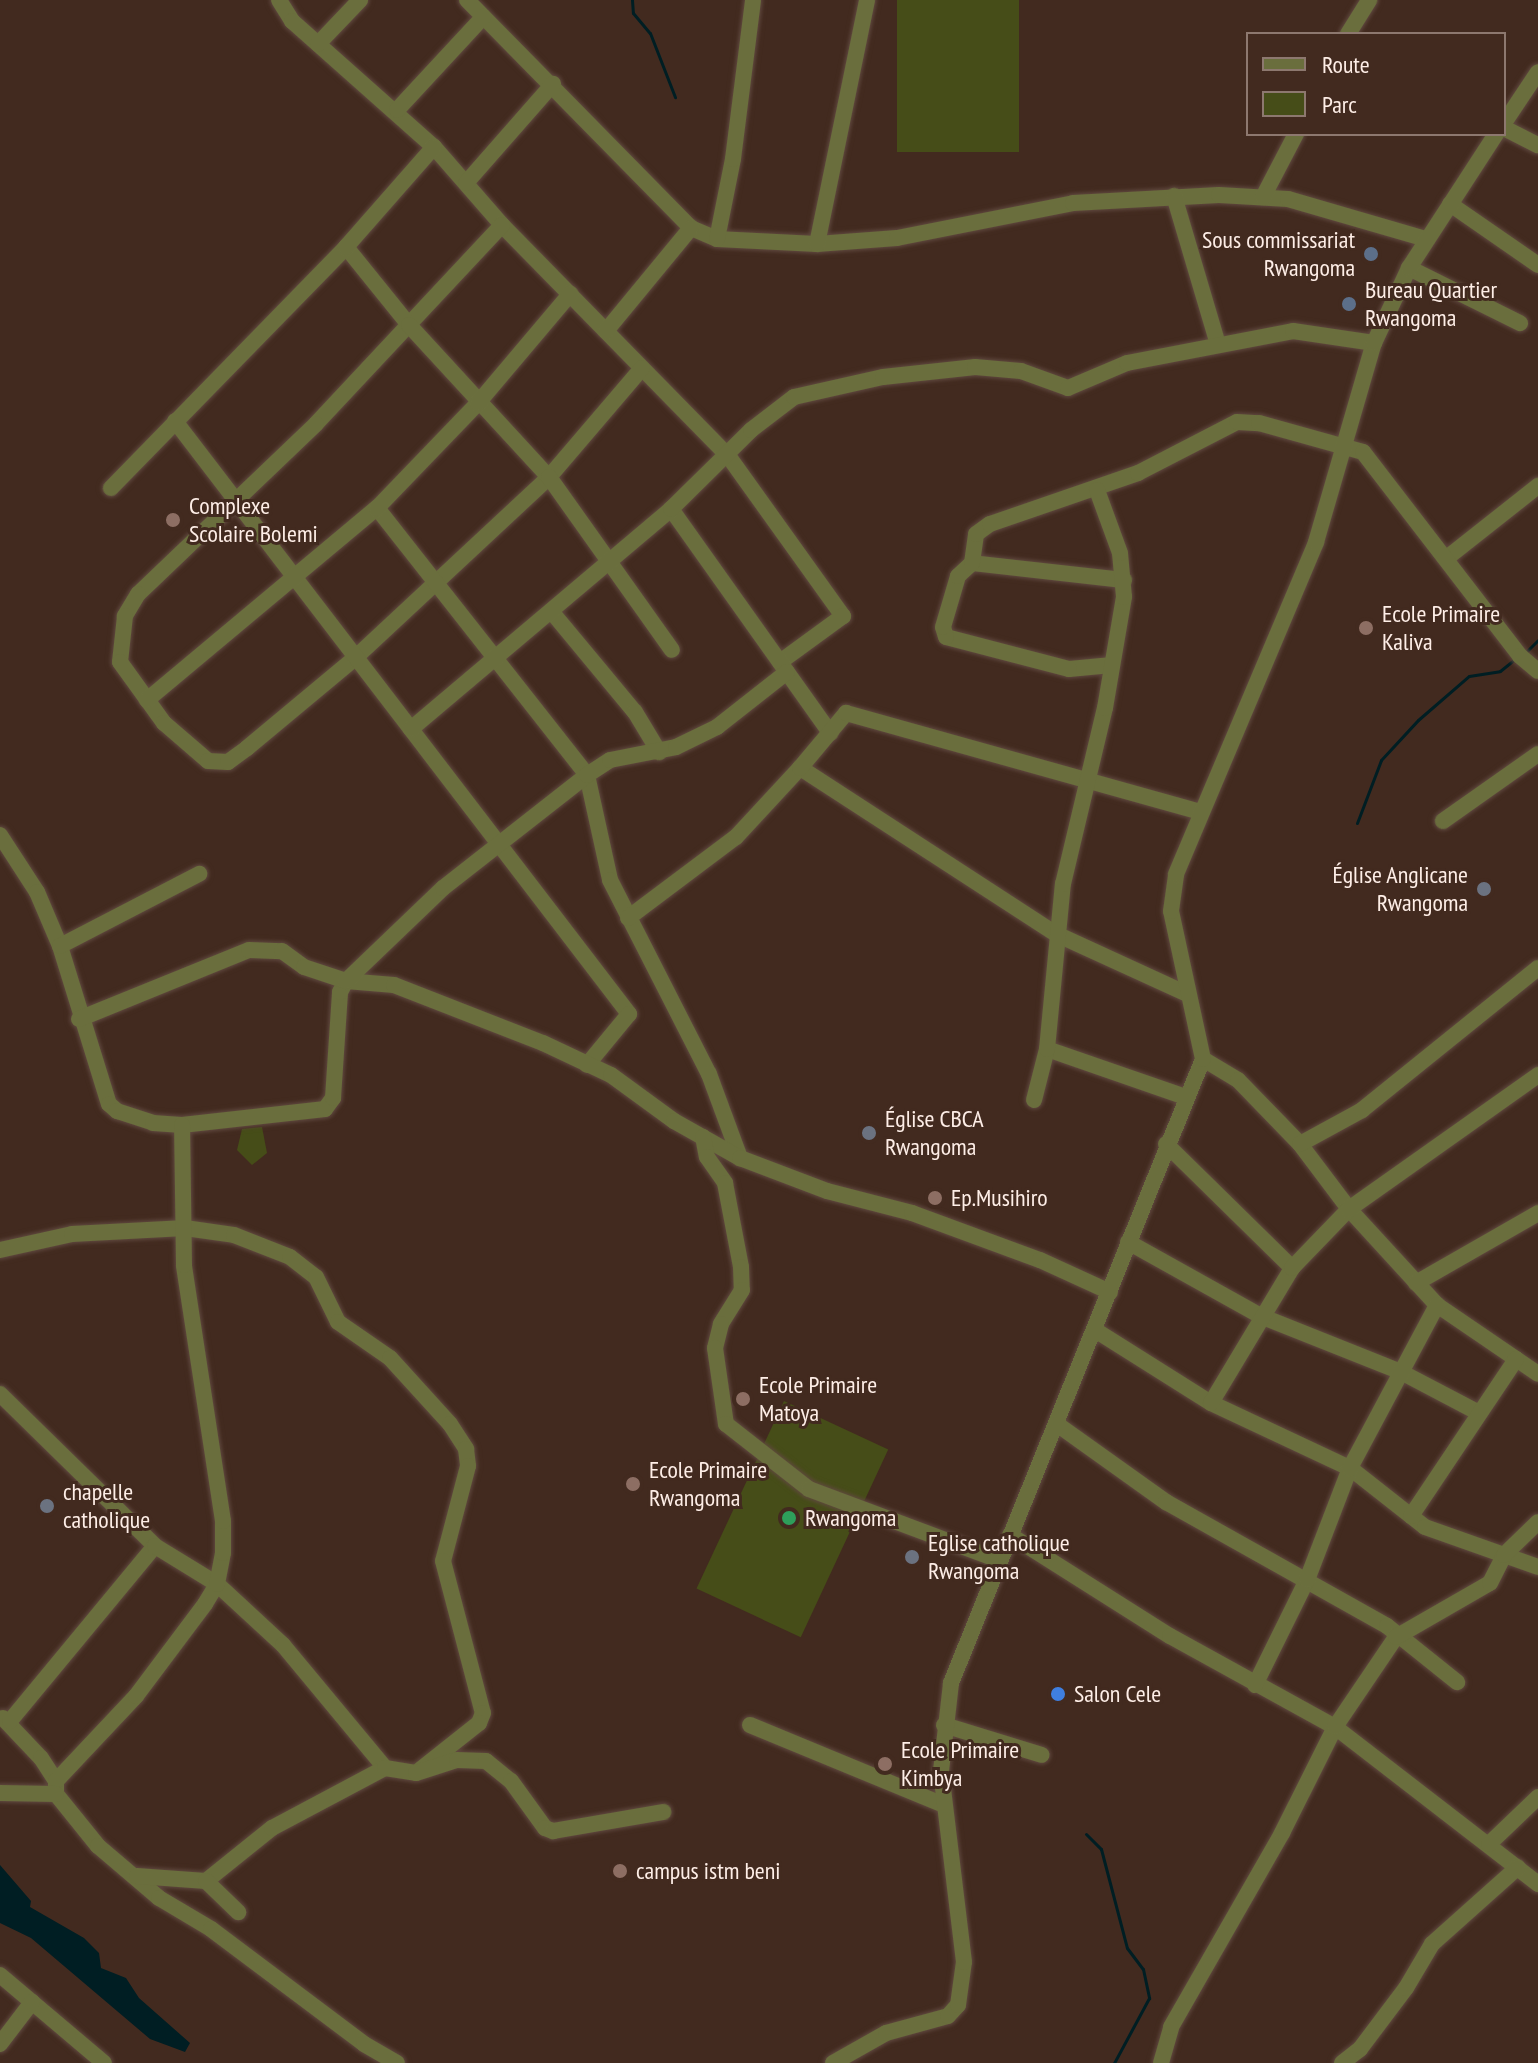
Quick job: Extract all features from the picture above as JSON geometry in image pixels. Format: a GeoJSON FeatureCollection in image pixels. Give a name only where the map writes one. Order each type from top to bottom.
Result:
{"type":"FeatureCollection","features":[{"type":"Feature","properties":{"kind":"street"},"geometry":{"type":"LineString","coordinates":[[0,835],[37,892],[60,946],[79,1019],[109,1104],[153,1123],[182,1125],[330,1105],[335,1006],[346,981],[495,845],[587,775],[610,760],[659,752],[717,727],[843,616],[729,457],[502,225],[434,147],[397,110],[318,44],[279,0]]}},
{"type":"Feature","properties":{"kind":"street"},"geometry":{"type":"LineString","coordinates":[[318,44],[360,0]]}},
{"type":"Feature","properties":{"kind":"street"},"geometry":{"type":"LineString","coordinates":[[467,0],[553,84],[691,228],[717,239],[817,244],[897,238],[1073,203],[1174,196],[1288,199],[1426,239]]}},
{"type":"Feature","properties":{"kind":"street"},"geometry":{"type":"LineString","coordinates":[[717,239],[733,159],[753,0]]}},
{"type":"Feature","properties":{"kind":"street"},"geometry":{"type":"LineString","coordinates":[[817,244],[867,0]]}},
{"type":"Feature","properties":{"kind":"street"},"geometry":{"type":"LineString","coordinates":[[1349,32],[1369,0]]}},
{"type":"Feature","properties":{"kind":"street"},"geometry":{"type":"LineString","coordinates":[[397,110],[483,17]]}},
{"type":"Feature","properties":{"kind":"street"},"geometry":{"type":"LineString","coordinates":[[1506,122],[1538,72]]}},
{"type":"Feature","properties":{"kind":"street"},"geometry":{"type":"LineString","coordinates":[[466,183],[553,84]]}},
{"type":"Feature","properties":{"kind":"street"},"geometry":{"type":"LineString","coordinates":[[1506,126],[1538,145]]}},
{"type":"Feature","properties":{"kind":"street"},"geometry":{"type":"LineString","coordinates":[[1263,197],[1295,136]]}},
{"type":"Feature","properties":{"kind":"street"},"geometry":{"type":"LineString","coordinates":[[833,2063],[886,2033],[948,2016],[958,2005],[964,1962],[944,1805],[944,1725],[965,1639],[1058,1425],[1166,1144],[1203,1059],[1185,993],[1171,911],[1176,874],[1277,644],[1316,542],[1374,343],[1409,268],[1495,136]]}},
{"type":"Feature","properties":{"kind":"street"},"geometry":{"type":"LineString","coordinates":[[111,488],[346,247],[434,147]]}},
{"type":"Feature","properties":{"kind":"street"},"geometry":{"type":"LineString","coordinates":[[1174,196],[1218,345]]}},
{"type":"Feature","properties":{"kind":"street"},"geometry":{"type":"LineString","coordinates":[[1450,204],[1538,265]]}},
{"type":"Feature","properties":{"kind":"street"},"geometry":{"type":"LineString","coordinates":[[502,225],[236,505],[148,583],[125,616],[120,662],[147,700],[208,761],[228,762],[355,658],[549,477],[642,368]]}},
{"type":"Feature","properties":{"kind":"street"},"geometry":{"type":"LineString","coordinates":[[606,331],[691,228]]}},
{"type":"Feature","properties":{"kind":"street"},"geometry":{"type":"LineString","coordinates":[[346,247],[409,325],[549,477],[672,650]]}},
{"type":"Feature","properties":{"kind":"street"},"geometry":{"type":"LineString","coordinates":[[1409,268],[1520,323]]}},
{"type":"Feature","properties":{"kind":"street"},"geometry":{"type":"LineString","coordinates":[[147,700],[294,581],[377,508],[478,403],[570,294]]}},
{"type":"Feature","properties":{"kind":"street"},"geometry":{"type":"LineString","coordinates":[[411,729],[671,509],[729,457],[751,430],[794,397],[883,377],[975,367],[1021,371],[1068,388],[1127,363],[1307,330],[1374,343]]}},
{"type":"Feature","properties":{"kind":"street"},"geometry":{"type":"LineString","coordinates":[[175,421],[294,581],[411,729],[495,845],[629,1014],[630,1020],[587,1065]]}},
{"type":"Feature","properties":{"kind":"street"},"geometry":{"type":"LineString","coordinates":[[1112,665],[1069,669],[946,637],[942,633],[958,576],[972,563],[980,529],[1097,490],[1237,422],[1259,423],[1363,452],[1448,557],[1520,656],[1538,671]]}},
{"type":"Feature","properties":{"kind":"street"},"geometry":{"type":"LineString","coordinates":[[1448,557],[1538,486]]}},
{"type":"Feature","properties":{"kind":"street"},"geometry":{"type":"LineString","coordinates":[[1034,1100],[1047,1049],[1056,934],[1112,665],[1124,580],[1120,553],[1097,490]]}},
{"type":"Feature","properties":{"kind":"street"},"geometry":{"type":"LineString","coordinates":[[377,508],[438,581],[587,775],[610,880],[709,1074],[740,1158]]}},
{"type":"Feature","properties":{"kind":"street"},"geometry":{"type":"LineString","coordinates":[[671,509],[830,733]]}},
{"type":"Feature","properties":{"kind":"street"},"geometry":{"type":"LineString","coordinates":[[972,563],[1124,580]]}},
{"type":"Feature","properties":{"kind":"street"},"geometry":{"type":"LineString","coordinates":[[551,611],[635,712],[659,752]]}},
{"type":"Feature","properties":{"kind":"street"},"geometry":{"type":"LineString","coordinates":[[628,918],[736,837],[846,713],[1201,812]]}},
{"type":"Feature","properties":{"kind":"street"},"geometry":{"type":"LineString","coordinates":[[1443,821],[1538,754]]}},
{"type":"Feature","properties":{"kind":"street"},"geometry":{"type":"LineString","coordinates":[[800,768],[1056,934],[1185,993]]}},
{"type":"Feature","properties":{"kind":"street"},"geometry":{"type":"LineString","coordinates":[[60,946],[199,874]]}},
{"type":"Feature","properties":{"kind":"street"},"geometry":{"type":"LineString","coordinates":[[79,1019],[249,950],[282,951],[304,967],[346,981],[394,985],[621,1080],[703,1137],[740,1158],[827,1191],[912,1213],[1110,1292]]}},
{"type":"Feature","properties":{"kind":"street"},"geometry":{"type":"LineString","coordinates":[[1300,1144],[1362,1110],[1537,971]]}},
{"type":"Feature","properties":{"kind":"street"},"geometry":{"type":"LineString","coordinates":[[1047,1049],[1186,1097]]}},
{"type":"Feature","properties":{"kind":"street"},"geometry":{"type":"LineString","coordinates":[[1203,1059],[1238,1080],[1300,1144],[1349,1209],[1437,1305],[1537,1371]]}},
{"type":"Feature","properties":{"kind":"street"},"geometry":{"type":"LineString","coordinates":[[1211,1403],[1292,1268],[1349,1209],[1538,1075]]}},
{"type":"Feature","properties":{"kind":"street"},"geometry":{"type":"LineString","coordinates":[[0,1793],[56,1787],[136,1696],[217,1584],[223,1521],[189,1309],[182,1125]]}},
{"type":"Feature","properties":{"kind":"street"},"geometry":{"type":"LineString","coordinates":[[703,1137],[707,1157],[725,1183],[741,1267],[742,1290],[721,1324],[715,1348],[726,1424],[809,1489],[999,1560]]}},
{"type":"Feature","properties":{"kind":"street"},"geometry":{"type":"LineString","coordinates":[[1166,1144],[1292,1268]]}},
{"type":"Feature","properties":{"kind":"street"},"geometry":{"type":"LineString","coordinates":[[1416,1283],[1538,1213]]}},
{"type":"Feature","properties":{"kind":"street"},"geometry":{"type":"LineString","coordinates":[[0,1250],[72,1234],[185,1228],[234,1235],[290,1257],[316,1277],[338,1322],[390,1358],[432,1401],[466,1449],[468,1466],[443,1561],[483,1713],[479,1723],[416,1773]]}},
{"type":"Feature","properties":{"kind":"street"},"geometry":{"type":"LineString","coordinates":[[1128,1242],[1263,1317],[1401,1372],[1479,1413]]}},
{"type":"Feature","properties":{"kind":"street"},"geometry":{"type":"LineString","coordinates":[[1255,1685],[1307,1580],[1350,1468],[1437,1305]]}},
{"type":"Feature","properties":{"kind":"street"},"geometry":{"type":"LineString","coordinates":[[1095,1330],[1211,1403],[1350,1468],[1425,1527],[1538,1567]]}},
{"type":"Feature","properties":{"kind":"street"},"geometry":{"type":"LineString","coordinates":[[1411,1516],[1516,1359]]}},
{"type":"Feature","properties":{"kind":"street"},"geometry":{"type":"LineString","coordinates":[[0,1394],[155,1546],[217,1584],[283,1645],[385,1768]]}},
{"type":"Feature","properties":{"kind":"street"},"geometry":{"type":"LineString","coordinates":[[1058,1425],[1166,1502],[1307,1580],[1396,1637],[1457,1682]]}},
{"type":"Feature","properties":{"kind":"street"},"geometry":{"type":"LineString","coordinates":[[1161,2063],[1171,2027],[1282,1833],[1335,1727],[1396,1637],[1490,1583],[1504,1555],[1538,1522]]}},
{"type":"Feature","properties":{"kind":"street"},"geometry":{"type":"LineString","coordinates":[[1010,1535],[1255,1685],[1335,1727],[1538,1884]]}},
{"type":"Feature","properties":{"kind":"street"},"geometry":{"type":"LineString","coordinates":[[155,1546],[5,1719],[56,1787],[79,1827],[159,1898],[211,1929],[364,2044],[397,2063]]}},
{"type":"Feature","properties":{"kind":"street"},"geometry":{"type":"LineString","coordinates":[[750,1725],[944,1805]]}},
{"type":"Feature","properties":{"kind":"street"},"geometry":{"type":"LineString","coordinates":[[944,1725],[1042,1755]]}},
{"type":"Feature","properties":{"kind":"street"},"geometry":{"type":"LineString","coordinates":[[206,1881],[272,1828],[385,1768],[416,1773],[457,1760],[486,1761],[511,1781],[545,1828],[553,1831],[663,1812]]}},
{"type":"Feature","properties":{"kind":"street"},"geometry":{"type":"LineString","coordinates":[[1489,1844],[1538,1797]]}},
{"type":"Feature","properties":{"kind":"street"},"geometry":{"type":"LineString","coordinates":[[1342,2063],[1360,2049],[1406,1988],[1432,1944],[1518,1867]]}},
{"type":"Feature","properties":{"kind":"street"},"geometry":{"type":"LineString","coordinates":[[137,1876],[206,1881],[238,1912]]}},
{"type":"Feature","properties":{"kind":"street"},"geometry":{"type":"LineString","coordinates":[[0,1975],[104,2063]]}},
{"type":"Feature","properties":{"kind":"street"},"geometry":{"type":"LineString","coordinates":[[0,2044],[32,2002]]}},
{"type":"Feature","properties":{"kind":"green space"},"geometry":{"type":"Polygon","coordinates":[[[897,0],[1019,0],[1019,152],[897,152],[897,0]]]}},
{"type":"Feature","properties":{"kind":"green space"},"geometry":{"type":"Polygon","coordinates":[[[262,1127],[267,1153],[252,1165],[237,1150],[242,1129],[262,1127]]]}},
{"type":"Feature","properties":{"kind":"green space","name":"Rwangoma"},"geometry":{"type":"Polygon","coordinates":[[[784,1401],[888,1450],[801,1637],[697,1589],[784,1401]]]}},
{"type":"Feature","properties":{"kind":"water"},"geometry":{"type":"Polygon","coordinates":[[[0,1865],[31,1901],[30,1907],[84,1938],[99,1953],[101,1968],[126,1978],[139,1998],[190,2043],[185,2052],[150,2039],[31,1938],[0,1923],[0,1865]]]}},
{"type":"Feature","properties":{"kind":"waterway"},"geometry":{"type":"LineString","coordinates":[[632,0],[633,13],[650,33],[675,97]]}},
{"type":"Feature","properties":{"kind":"waterway"},"geometry":{"type":"LineString","coordinates":[[1525,653],[1538,640]]}},
{"type":"Feature","properties":{"kind":"waterway"},"geometry":{"type":"LineString","coordinates":[[1357,823],[1381,760],[1418,720],[1469,676],[1500,671],[1515,659]]}},
{"type":"Feature","properties":{"kind":"waterway"},"geometry":{"type":"LineString","coordinates":[[1086,1834],[1101,1849],[1127,1948],[1143,1969],[1149,1998],[1114,2063]]}},
{"type":"Feature","properties":{"kind":"place","name":"Sous commissariat Rwangoma"},"geometry":{"type":"Point","coordinates":[1371,254]}},
{"type":"Feature","properties":{"kind":"place","name":"Bureau Quartier Rwangoma"},"geometry":{"type":"Point","coordinates":[1349,304]}},
{"type":"Feature","properties":{"kind":"place","name":"Complexe Scolaire Bolemi"},"geometry":{"type":"Point","coordinates":[173,520]}},
{"type":"Feature","properties":{"kind":"place","name":"Ecole Primaire Kaliva"},"geometry":{"type":"Point","coordinates":[1366,628]}},
{"type":"Feature","properties":{"kind":"place","name":"Église Anglicane Rwangoma"},"geometry":{"type":"Point","coordinates":[1484,889]}},
{"type":"Feature","properties":{"kind":"place","name":"Église CBCA Rwangoma"},"geometry":{"type":"Point","coordinates":[869,1133]}},
{"type":"Feature","properties":{"kind":"place","name":"Ep.Musihiro"},"geometry":{"type":"Point","coordinates":[935,1198]}},
{"type":"Feature","properties":{"kind":"place","name":"Ecole Primaire Matoya"},"geometry":{"type":"Point","coordinates":[743,1399]}},
{"type":"Feature","properties":{"kind":"place","name":"Ecole Primaire Rwangoma"},"geometry":{"type":"Point","coordinates":[633,1484]}},
{"type":"Feature","properties":{"kind":"place","name":"chapelle catholique"},"geometry":{"type":"Point","coordinates":[47,1506]}},
{"type":"Feature","properties":{"kind":"place","name":"Rwangoma"},"geometry":{"type":"Point","coordinates":[789,1518]}},
{"type":"Feature","properties":{"kind":"place","name":"Eglise catholique Rwangoma"},"geometry":{"type":"Point","coordinates":[912,1557]}},
{"type":"Feature","properties":{"kind":"place","name":"Salon Cele"},"geometry":{"type":"Point","coordinates":[1058,1694]}},
{"type":"Feature","properties":{"kind":"place","name":"Ecole Primaire Kimbya"},"geometry":{"type":"Point","coordinates":[885,1764]}},
{"type":"Feature","properties":{"kind":"place","name":"campus istm beni"},"geometry":{"type":"Point","coordinates":[620,1871]}}]}
